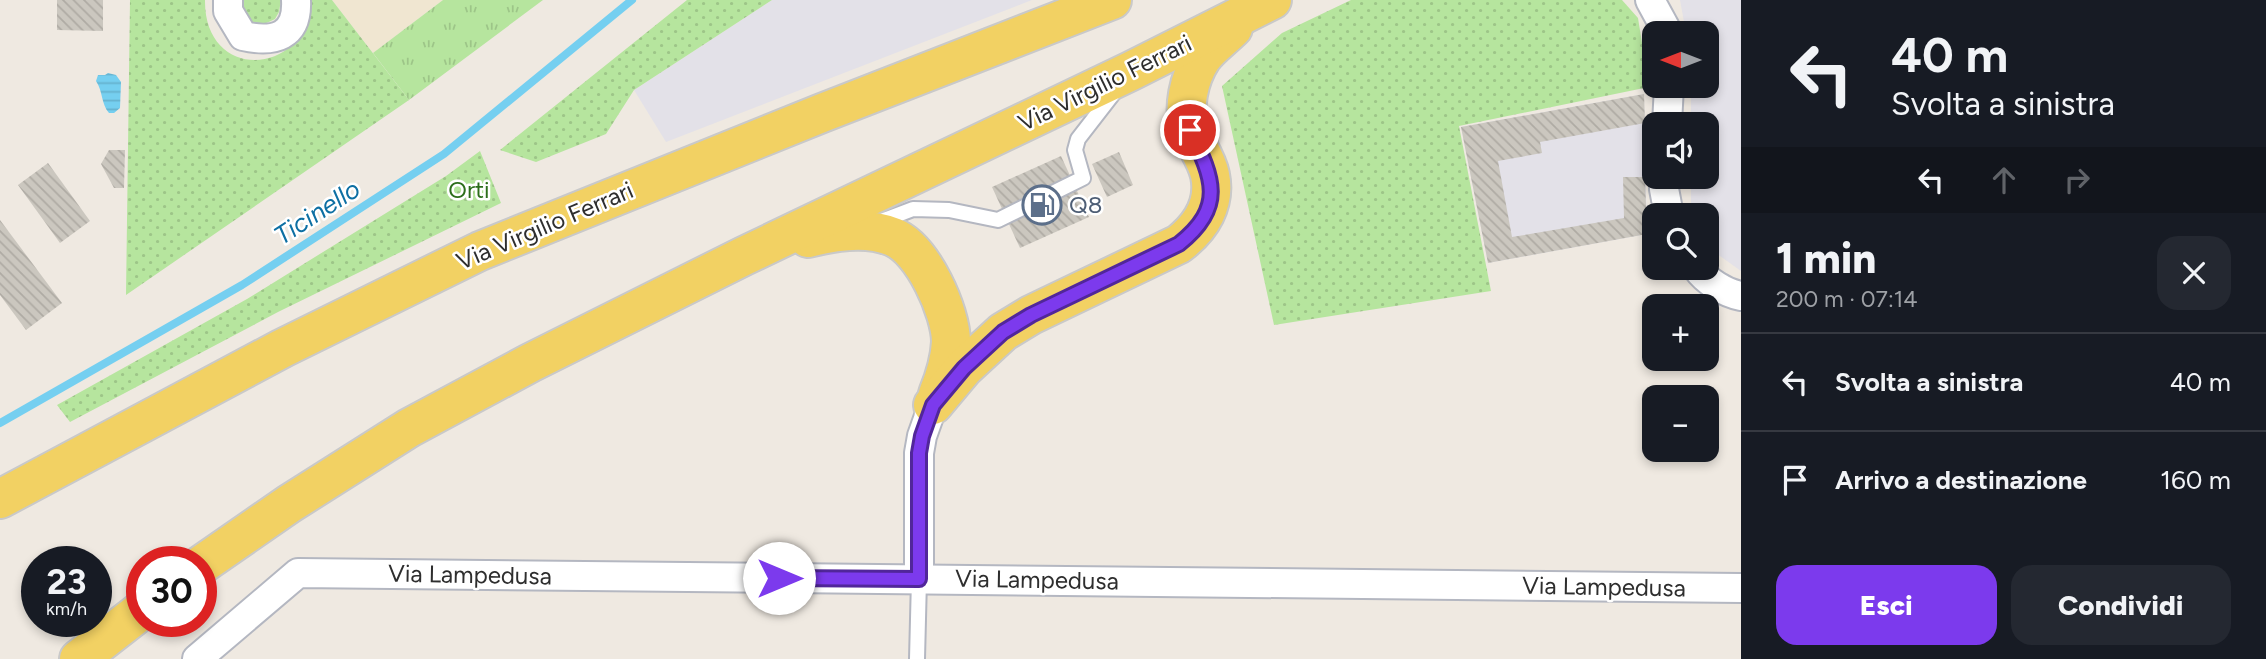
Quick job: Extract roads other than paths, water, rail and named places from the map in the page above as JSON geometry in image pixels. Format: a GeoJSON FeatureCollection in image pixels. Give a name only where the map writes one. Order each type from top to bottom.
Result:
{"type":"FeatureCollection","features":[{"type":"Feature","properties":{"kind":"main road","name":"Via Virgilio Ferrari"},"geometry":{"type":"LineString","coordinates":[[0,499],[282,348],[480,251],[1112,0]]}},
{"type":"Feature","properties":{"kind":"main road","name":"Via Virgilio Ferrari"},"geometry":{"type":"LineString","coordinates":[[217,554],[289,503],[409,428],[530,363],[744,256],[1261,6]]}},
{"type":"Feature","properties":{"kind":"main road"},"geometry":{"type":"LineString","coordinates":[[933,405],[964,368],[1003,332],[1031,315],[1179,244],[1196,231],[1207,213],[1211,192],[1210,174],[1190,130],[1186,112],[1188,93],[1203,58],[1261,6]]}},
{"type":"Feature","properties":{"kind":"main road"},"geometry":{"type":"LineString","coordinates":[[744,256],[827,233],[856,230],[877,232],[902,241],[921,261],[947,315],[951,339],[949,363],[933,405]]}},
{"type":"Feature","properties":{"kind":"main road"},"geometry":{"type":"LineString","coordinates":[[81,657],[126,622]]}},
{"type":"Feature","properties":{"kind":"street"},"geometry":{"type":"LineString","coordinates":[[229,0],[229,11],[243,36],[263,41],[278,38],[291,26],[296,14],[296,0]]}},
{"type":"Feature","properties":{"kind":"street"},"geometry":{"type":"LineString","coordinates":[[1650,0],[1661,21]]}},
{"type":"Feature","properties":{"kind":"street"},"geometry":{"type":"LineString","coordinates":[[1710,280],[1741,296]]}},
{"type":"Feature","properties":{"kind":"street"},"geometry":{"type":"LineString","coordinates":[[919,579],[919,453],[933,405]]}},
{"type":"Feature","properties":{"kind":"street","name":"Via Lampedusa"},"geometry":{"type":"LineString","coordinates":[[197,659],[298,573],[1741,588]]}},
{"type":"Feature","properties":{"kind":"lane"},"geometry":{"type":"LineString","coordinates":[[856,230],[913,209],[949,209],[998,220],[1083,178],[1075,150],[1078,139],[1131,71]]}},
{"type":"Feature","properties":{"kind":"lane"},"geometry":{"type":"LineString","coordinates":[[916,659],[919,579]]}},
{"type":"Feature","properties":{"kind":"water"},"geometry":{"type":"Polygon","coordinates":[[[98,75],[116,75],[121,82],[120,108],[114,113],[109,113],[106,109],[96,81],[98,75]]]}},
{"type":"Feature","properties":{"kind":"waterway","name":"Ticinello"},"geometry":{"type":"LineString","coordinates":[[0,423],[242,285],[444,154],[632,0]]}},
{"type":"Feature","properties":{"kind":"place","name":"Q8"},"geometry":{"type":"Point","coordinates":[1042,205]}},
{"type":"Feature","properties":{"kind":"park label","name":"Orti"},"geometry":{"type":"Point","coordinates":[469,190]}}]}
